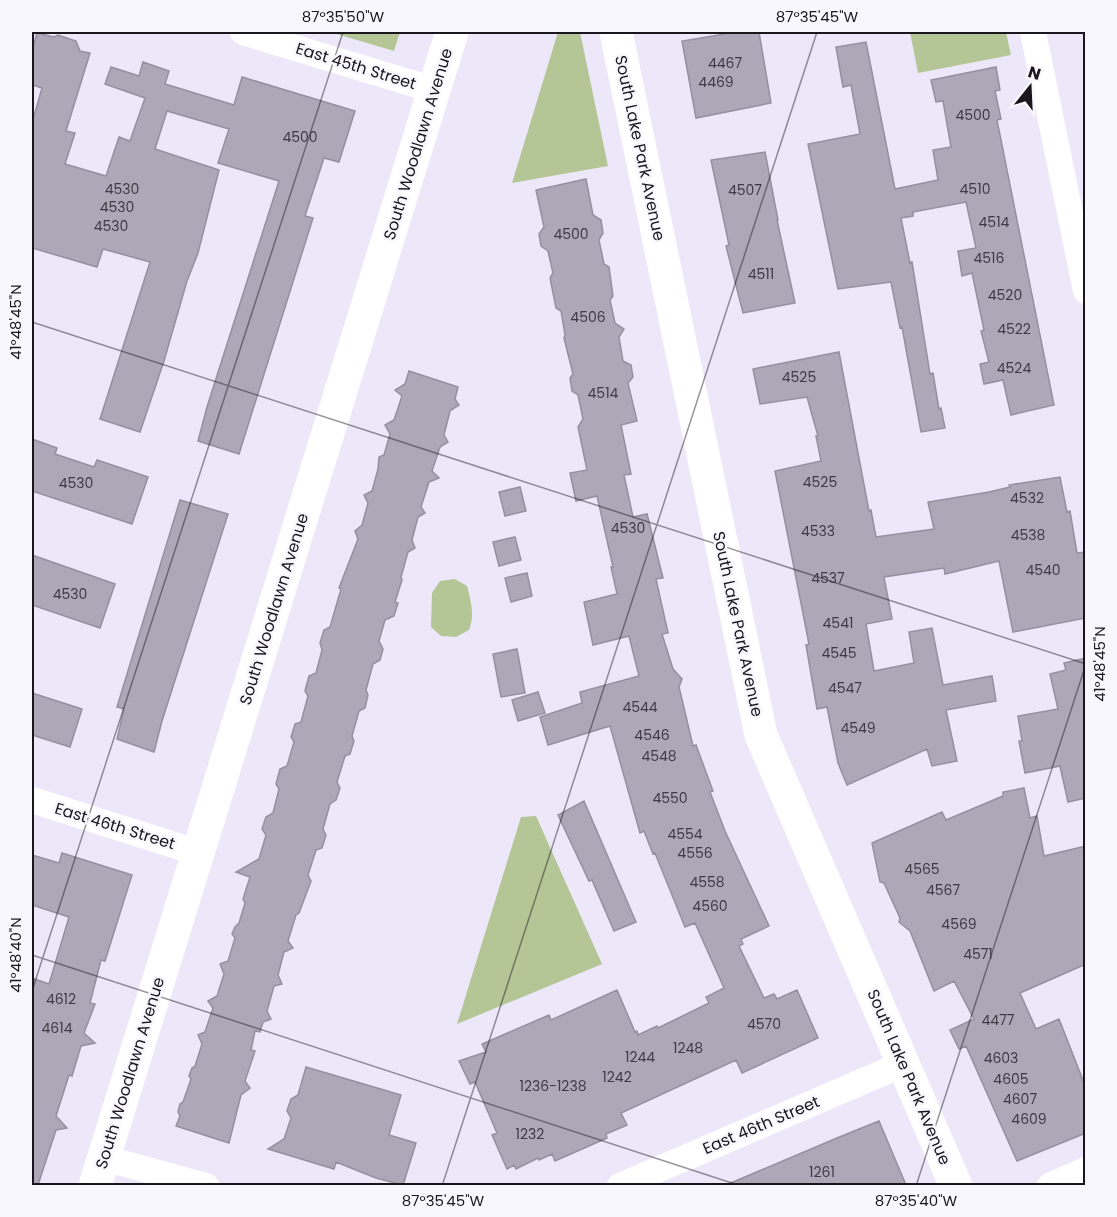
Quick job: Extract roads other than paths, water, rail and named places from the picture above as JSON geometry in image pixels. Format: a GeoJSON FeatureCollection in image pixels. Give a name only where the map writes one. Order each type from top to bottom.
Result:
{"type":"FeatureCollection","features":[{"type":"Feature","properties":{"kind":"street","name":"East 45th Street"},"geometry":{"type":"LineString","coordinates":[[243,32],[434,90]]}},
{"type":"Feature","properties":{"kind":"street","name":"South Woodlawn Avenue"},"geometry":{"type":"LineString","coordinates":[[100,1172],[452,32]]}},
{"type":"Feature","properties":{"kind":"street","name":"South Lake Park Avenue"},"geometry":{"type":"LineString","coordinates":[[616,32],[761,735],[956,1185]]}},
{"type":"Feature","properties":{"kind":"street"},"geometry":{"type":"LineString","coordinates":[[1033,32],[1086,291]]}},
{"type":"Feature","properties":{"kind":"street","name":"East 46th Street"},"geometry":{"type":"LineString","coordinates":[[32,800],[199,852]]}},
{"type":"Feature","properties":{"kind":"street","name":"East 46th Street"},"geometry":{"type":"LineString","coordinates":[[620,1185],[903,1064]]}},
{"type":"Feature","properties":{"kind":"street"},"geometry":{"type":"LineString","coordinates":[[1050,1185],[1086,1170]]}},
{"type":"Feature","properties":{"kind":"street"},"geometry":{"type":"LineString","coordinates":[[100,1172],[206,1185]]}}]}
